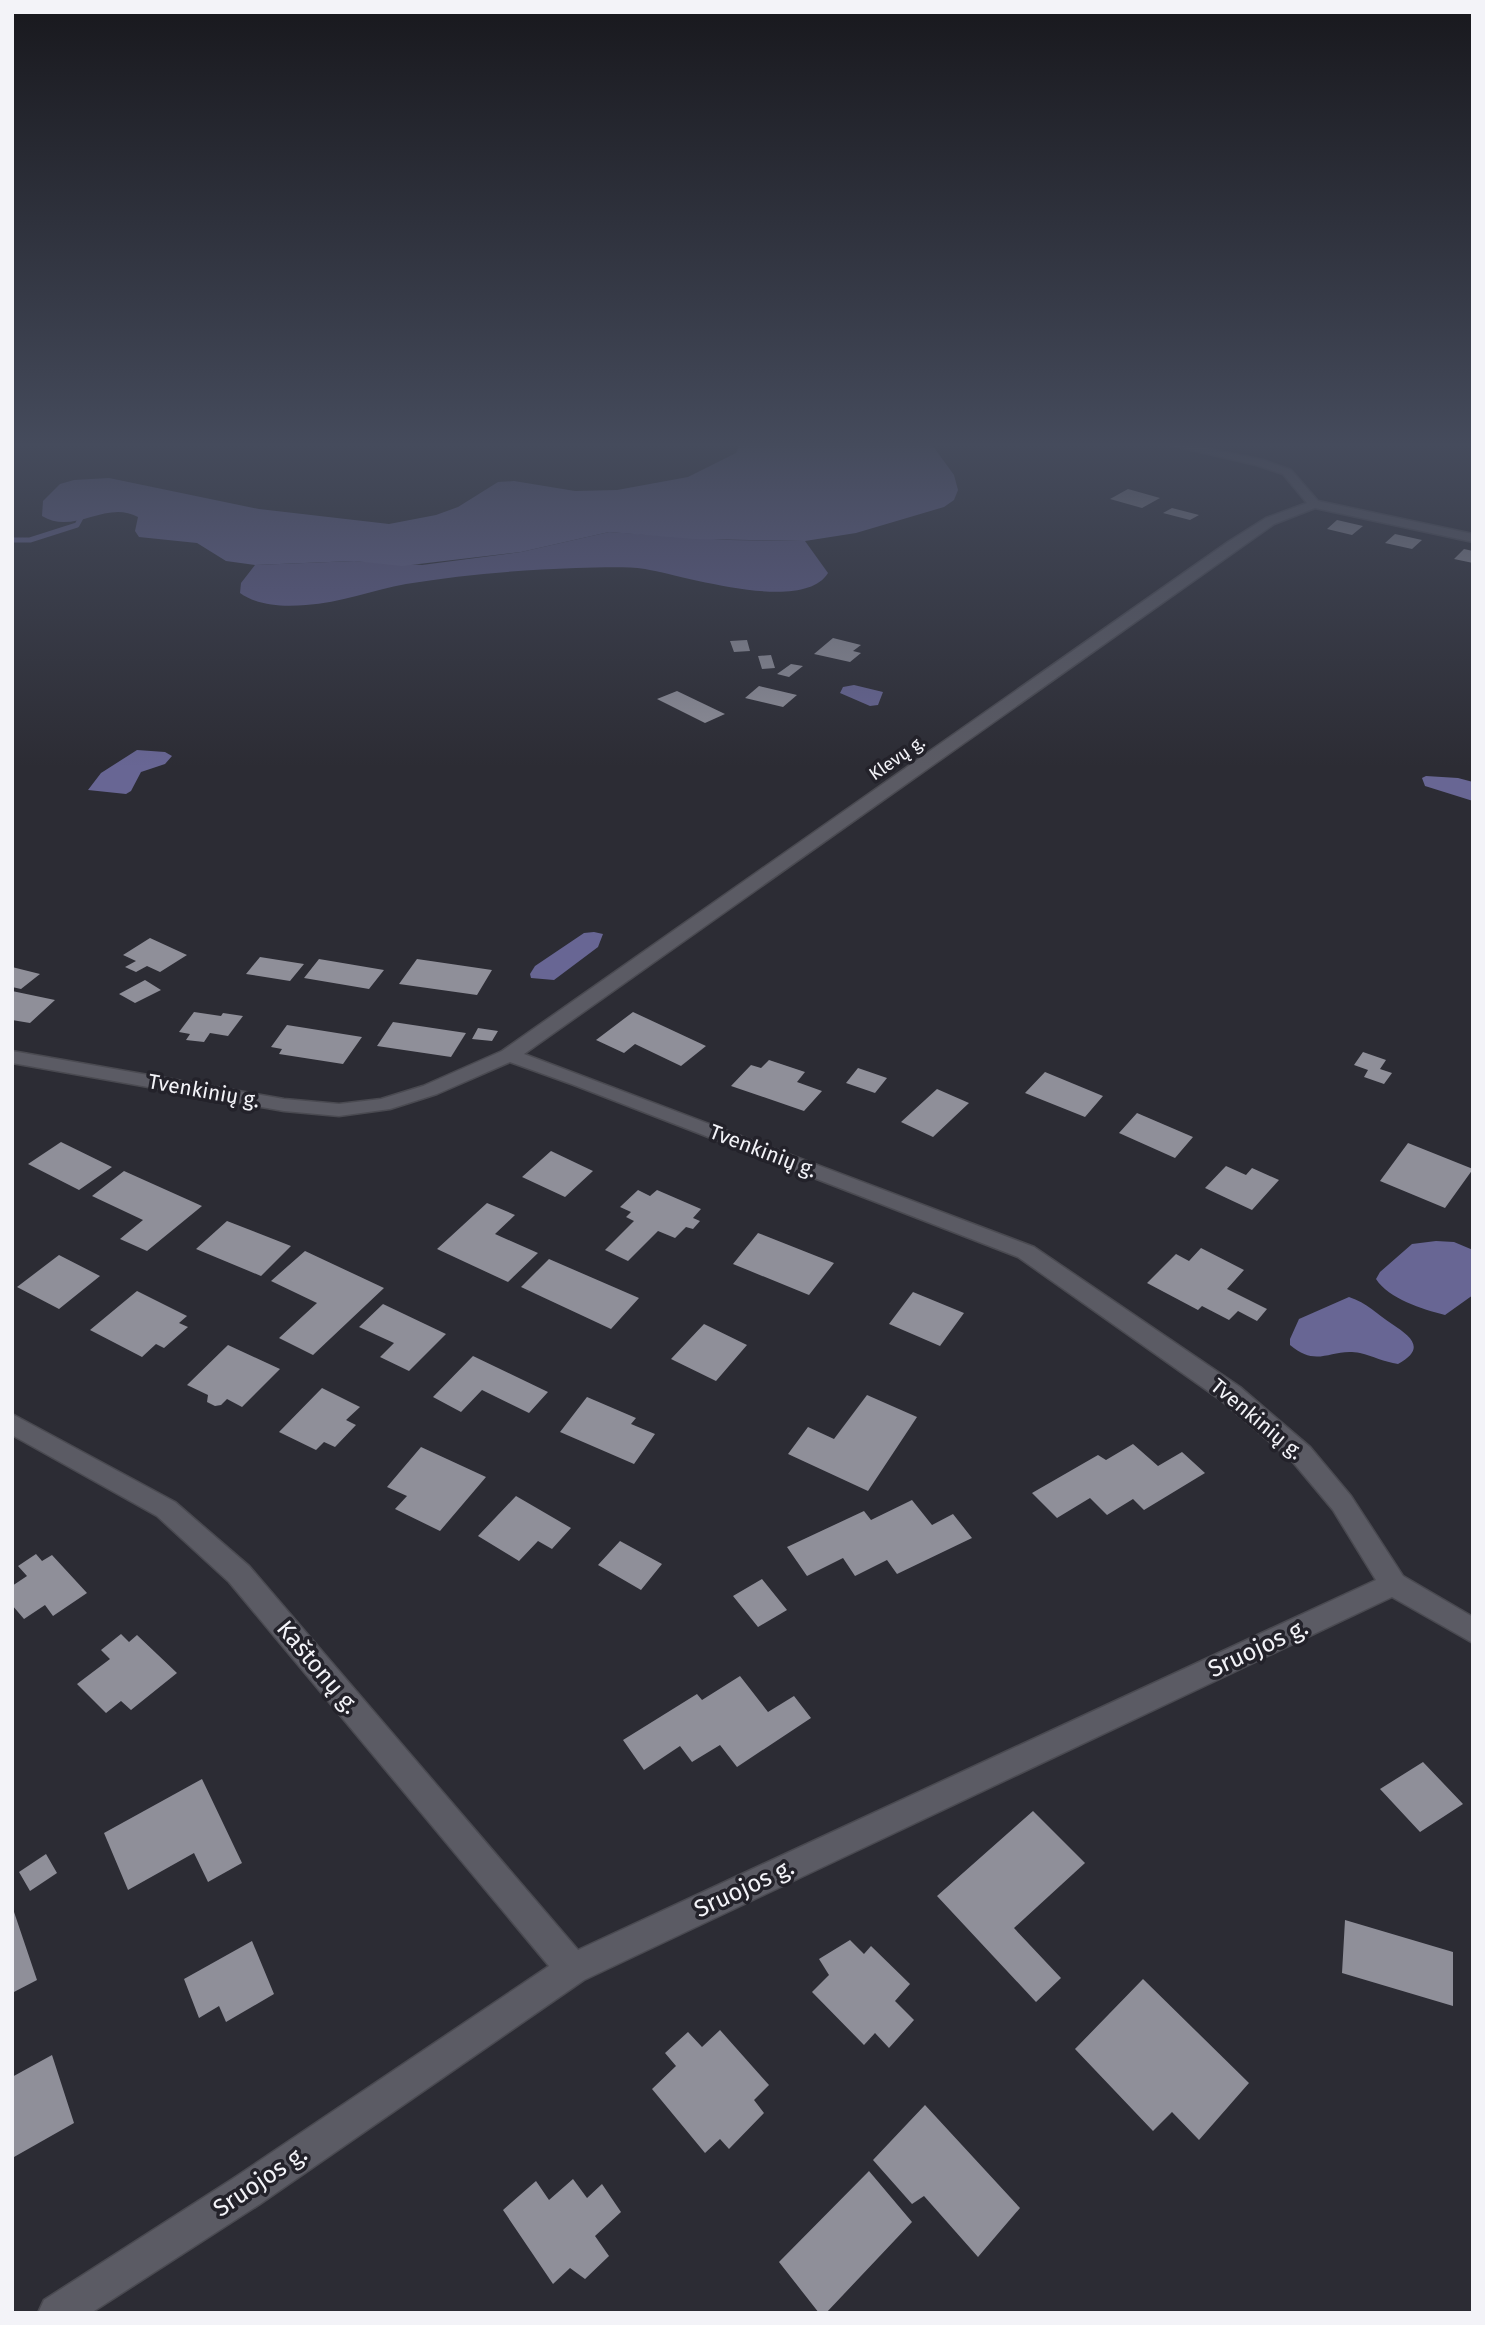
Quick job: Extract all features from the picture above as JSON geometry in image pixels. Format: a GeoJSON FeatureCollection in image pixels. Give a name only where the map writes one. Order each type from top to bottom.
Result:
{"type":"FeatureCollection","features":[{"type":"Feature","properties":{"kind":"street","name":"Klevų g."},"geometry":{"type":"LineString","coordinates":[[509,1055],[1224,550]]}},
{"type":"Feature","properties":{"kind":"street","name":"Tvenkinių g."},"geometry":{"type":"LineString","coordinates":[[12,1057],[284,1105],[339,1110],[383,1105],[430,1090],[509,1055],[1026,1252],[1231,1394],[1301,1454],[1342,1503],[1393,1584]]}},
{"type":"Feature","properties":{"kind":"street","name":"Kaštonų g."},"geometry":{"type":"LineString","coordinates":[[12,1423],[166,1509],[239,1574],[573,1969]]}},
{"type":"Feature","properties":{"kind":"street"},"geometry":{"type":"LineString","coordinates":[[1393,1584],[1473,1631]]}},
{"type":"Feature","properties":{"kind":"street","name":"Sruojos g."},"geometry":{"type":"LineString","coordinates":[[57,2313],[247,2191],[573,1969],[1393,1584]]}},
{"type":"Feature","properties":{"kind":"shaded area"},"geometry":{"type":"Polygon","coordinates":[[[209,550],[528,550],[402,566],[354,561],[255,565],[226,561],[209,550]]]}},
{"type":"Feature","properties":{"kind":"shaded area"},"geometry":{"type":"Polygon","coordinates":[[[812,550],[828,573],[815,585],[794,591],[770,592],[714,584],[645,569],[610,567],[533,570],[448,578],[406,584],[331,602],[298,606],[263,603],[240,593],[241,583],[255,565],[354,561],[422,565],[521,552],[812,550]]]}},
{"type":"Feature","properties":{"kind":"shaded area"},"geometry":{"type":"Polygon","coordinates":[[[854,685],[883,692],[878,705],[870,706],[840,693],[843,687],[854,685]]]}},
{"type":"Feature","properties":{"kind":"shaded area"},"geometry":{"type":"Polygon","coordinates":[[[137,750],[165,752],[172,756],[165,764],[141,772],[131,791],[126,794],[88,790],[101,773],[137,750]]]}},
{"type":"Feature","properties":{"kind":"shaded area"},"geometry":{"type":"Polygon","coordinates":[[[1426,776],[1473,782],[1473,801],[1425,786],[1422,778],[1426,776]]]}},
{"type":"Feature","properties":{"kind":"shaded area"},"geometry":{"type":"Polygon","coordinates":[[[584,933],[603,934],[598,947],[554,980],[531,978],[530,974],[535,966],[584,933]]]}},
{"type":"Feature","properties":{"kind":"shaded area"},"geometry":{"type":"Polygon","coordinates":[[[1454,1242],[1473,1250],[1473,1295],[1445,1315],[1397,1298],[1376,1279],[1380,1272],[1412,1244],[1454,1242]]]}},
{"type":"Feature","properties":{"kind":"shaded area"},"geometry":{"type":"Polygon","coordinates":[[[1349,1297],[1367,1306],[1410,1338],[1414,1348],[1407,1359],[1398,1364],[1350,1352],[1309,1356],[1290,1345],[1299,1319],[1349,1297]]]}},
{"type":"Feature","properties":{"kind":"building"},"geometry":{"type":"Polygon","coordinates":[[[1462,550],[1473,551],[1473,563],[1454,559],[1462,550]]]}},
{"type":"Feature","properties":{"kind":"building"},"geometry":{"type":"Polygon","coordinates":[[[833,638],[861,645],[853,651],[861,653],[850,662],[814,654],[833,638]]]}},
{"type":"Feature","properties":{"kind":"building"},"geometry":{"type":"Polygon","coordinates":[[[747,640],[750,651],[734,652],[730,641],[747,640]]]}},
{"type":"Feature","properties":{"kind":"building"},"geometry":{"type":"Polygon","coordinates":[[[771,655],[775,668],[762,669],[758,656],[771,655]]]}},
{"type":"Feature","properties":{"kind":"building"},"geometry":{"type":"Polygon","coordinates":[[[791,664],[803,666],[789,677],[777,674],[791,664]]]}},
{"type":"Feature","properties":{"kind":"building"},"geometry":{"type":"Polygon","coordinates":[[[759,686],[797,695],[783,707],[745,698],[759,686]]]}},
{"type":"Feature","properties":{"kind":"building"},"geometry":{"type":"Polygon","coordinates":[[[677,691],[725,714],[705,723],[657,699],[677,691]]]}},
{"type":"Feature","properties":{"kind":"building"},"geometry":{"type":"Polygon","coordinates":[[[150,938],[187,955],[160,972],[147,966],[136,972],[125,967],[136,961],[123,955],[150,938]]]}},
{"type":"Feature","properties":{"kind":"building"},"geometry":{"type":"Polygon","coordinates":[[[260,957],[304,964],[290,981],[246,974],[260,957]]]}},
{"type":"Feature","properties":{"kind":"building"},"geometry":{"type":"Polygon","coordinates":[[[319,959],[384,970],[369,989],[304,978],[319,959]]]}},
{"type":"Feature","properties":{"kind":"building"},"geometry":{"type":"Polygon","coordinates":[[[417,959],[492,970],[477,995],[399,984],[417,959]]]}},
{"type":"Feature","properties":{"kind":"building"},"geometry":{"type":"Polygon","coordinates":[[[12,967],[40,974],[21,989],[12,987],[12,967]]]}},
{"type":"Feature","properties":{"kind":"building"},"geometry":{"type":"Polygon","coordinates":[[[145,980],[161,990],[135,1003],[119,994],[145,980]]]}},
{"type":"Feature","properties":{"kind":"building"},"geometry":{"type":"Polygon","coordinates":[[[12,991],[55,1000],[30,1023],[12,1020],[12,991]]]}},
{"type":"Feature","properties":{"kind":"building"},"geometry":{"type":"Polygon","coordinates":[[[194,1012],[243,1016],[228,1036],[210,1033],[204,1042],[186,1040],[190,1034],[179,1032],[194,1012]]]}},
{"type":"Feature","properties":{"kind":"building"},"geometry":{"type":"Polygon","coordinates":[[[633,1012],[706,1046],[681,1066],[635,1044],[624,1053],[596,1040],[633,1012]]]}},
{"type":"Feature","properties":{"kind":"building"},"geometry":{"type":"Polygon","coordinates":[[[393,1022],[466,1033],[451,1057],[377,1046],[393,1022]]]}},
{"type":"Feature","properties":{"kind":"building"},"geometry":{"type":"Polygon","coordinates":[[[287,1025],[362,1037],[343,1064],[279,1054],[282,1049],[271,1047],[287,1025]]]}},
{"type":"Feature","properties":{"kind":"building"},"geometry":{"type":"Polygon","coordinates":[[[478,1028],[498,1031],[492,1041],[472,1039],[478,1028]]]}},
{"type":"Feature","properties":{"kind":"building"},"geometry":{"type":"Polygon","coordinates":[[[1363,1052],[1386,1060],[1380,1069],[1392,1073],[1384,1084],[1364,1077],[1368,1070],[1354,1065],[1363,1052]]]}},
{"type":"Feature","properties":{"kind":"building"},"geometry":{"type":"Polygon","coordinates":[[[769,1060],[805,1072],[797,1082],[822,1091],[804,1111],[731,1086],[751,1065],[761,1068],[769,1060]]]}},
{"type":"Feature","properties":{"kind":"building"},"geometry":{"type":"Polygon","coordinates":[[[858,1068],[887,1078],[875,1093],[846,1083],[858,1068]]]}},
{"type":"Feature","properties":{"kind":"building"},"geometry":{"type":"Polygon","coordinates":[[[1045,1072],[1103,1096],[1085,1117],[1025,1093],[1045,1072]]]}},
{"type":"Feature","properties":{"kind":"building"},"geometry":{"type":"Polygon","coordinates":[[[937,1089],[969,1103],[933,1137],[901,1122],[937,1089]]]}},
{"type":"Feature","properties":{"kind":"building"},"geometry":{"type":"Polygon","coordinates":[[[1137,1113],[1193,1137],[1175,1158],[1119,1133],[1137,1113]]]}},
{"type":"Feature","properties":{"kind":"building"},"geometry":{"type":"Polygon","coordinates":[[[61,1142],[112,1167],[79,1190],[28,1164],[61,1142]]]}},
{"type":"Feature","properties":{"kind":"building"},"geometry":{"type":"Polygon","coordinates":[[[1408,1143],[1473,1169],[1445,1208],[1380,1181],[1408,1143]]]}},
{"type":"Feature","properties":{"kind":"building"},"geometry":{"type":"Polygon","coordinates":[[[551,1151],[593,1171],[565,1197],[522,1177],[551,1151]]]}},
{"type":"Feature","properties":{"kind":"building"},"geometry":{"type":"Polygon","coordinates":[[[1226,1166],[1246,1175],[1252,1168],[1279,1180],[1252,1210],[1205,1188],[1226,1166]]]}},
{"type":"Feature","properties":{"kind":"building"},"geometry":{"type":"Polygon","coordinates":[[[124,1171],[202,1206],[147,1251],[120,1239],[143,1220],[92,1196],[124,1171]]]}},
{"type":"Feature","properties":{"kind":"building"},"geometry":{"type":"Polygon","coordinates":[[[638,1190],[650,1196],[657,1190],[701,1209],[693,1218],[700,1221],[693,1229],[686,1227],[675,1238],[658,1231],[628,1261],[605,1250],[634,1221],[626,1217],[631,1212],[620,1207],[638,1190]]]}},
{"type":"Feature","properties":{"kind":"building"},"geometry":{"type":"Polygon","coordinates":[[[487,1203],[515,1215],[495,1234],[538,1253],[508,1282],[437,1249],[487,1203]]]}},
{"type":"Feature","properties":{"kind":"building"},"geometry":{"type":"Polygon","coordinates":[[[227,1221],[291,1246],[261,1276],[196,1249],[227,1221]]]}},
{"type":"Feature","properties":{"kind":"building"},"geometry":{"type":"Polygon","coordinates":[[[758,1233],[834,1263],[809,1295],[733,1264],[758,1233]]]}},
{"type":"Feature","properties":{"kind":"building"},"geometry":{"type":"Polygon","coordinates":[[[1201,1248],[1244,1270],[1227,1289],[1267,1309],[1257,1321],[1238,1311],[1229,1320],[1202,1306],[1198,1310],[1147,1283],[1176,1254],[1189,1261],[1201,1248]]]}},
{"type":"Feature","properties":{"kind":"building"},"geometry":{"type":"Polygon","coordinates":[[[305,1251],[384,1288],[313,1355],[279,1338],[317,1303],[271,1281],[305,1251]]]}},
{"type":"Feature","properties":{"kind":"building"},"geometry":{"type":"Polygon","coordinates":[[[59,1255],[100,1276],[59,1309],[17,1287],[59,1255]]]}},
{"type":"Feature","properties":{"kind":"building"},"geometry":{"type":"Polygon","coordinates":[[[549,1259],[639,1298],[611,1329],[521,1287],[549,1259]]]}},
{"type":"Feature","properties":{"kind":"building"},"geometry":{"type":"Polygon","coordinates":[[[137,1291],[187,1316],[179,1323],[188,1327],[164,1348],[156,1344],[142,1357],[90,1330],[137,1291]]]}},
{"type":"Feature","properties":{"kind":"building"},"geometry":{"type":"Polygon","coordinates":[[[913,1292],[964,1313],[940,1346],[889,1324],[913,1292]]]}},
{"type":"Feature","properties":{"kind":"building"},"geometry":{"type":"Polygon","coordinates":[[[383,1304],[446,1334],[409,1371],[380,1357],[394,1343],[359,1327],[383,1304]]]}},
{"type":"Feature","properties":{"kind":"building"},"geometry":{"type":"Polygon","coordinates":[[[704,1324],[747,1345],[716,1381],[671,1359],[704,1324]]]}},
{"type":"Feature","properties":{"kind":"building"},"geometry":{"type":"Polygon","coordinates":[[[228,1345],[280,1369],[242,1407],[227,1399],[221,1405],[215,1406],[207,1402],[208,1395],[187,1385],[228,1345]]]}},
{"type":"Feature","properties":{"kind":"building"},"geometry":{"type":"Polygon","coordinates":[[[473,1356],[548,1392],[529,1413],[482,1390],[461,1412],[433,1397],[473,1356]]]}},
{"type":"Feature","properties":{"kind":"building"},"geometry":{"type":"Polygon","coordinates":[[[322,1388],[360,1407],[346,1420],[356,1425],[335,1447],[324,1442],[316,1450],[279,1432],[322,1388]]]}},
{"type":"Feature","properties":{"kind":"building"},"geometry":{"type":"Polygon","coordinates":[[[867,1395],[917,1417],[868,1491],[788,1454],[808,1427],[834,1439],[867,1395]]]}},
{"type":"Feature","properties":{"kind":"building"},"geometry":{"type":"Polygon","coordinates":[[[587,1397],[636,1418],[631,1424],[655,1434],[634,1464],[560,1432],[587,1397]]]}},
{"type":"Feature","properties":{"kind":"building"},"geometry":{"type":"Polygon","coordinates":[[[1133,1444],[1158,1466],[1182,1452],[1205,1473],[1144,1510],[1133,1499],[1107,1515],[1090,1498],[1057,1518],[1032,1493],[1098,1455],[1106,1460],[1133,1444]]]}},
{"type":"Feature","properties":{"kind":"building"},"geometry":{"type":"Polygon","coordinates":[[[421,1447],[486,1477],[440,1531],[395,1509],[407,1496],[387,1487],[421,1447]]]}},
{"type":"Feature","properties":{"kind":"building"},"geometry":{"type":"Polygon","coordinates":[[[516,1496],[571,1528],[552,1549],[538,1541],[519,1561],[478,1536],[516,1496]]]}},
{"type":"Feature","properties":{"kind":"building"},"geometry":{"type":"Polygon","coordinates":[[[912,1500],[932,1525],[953,1514],[972,1538],[897,1574],[887,1560],[855,1576],[843,1558],[807,1576],[787,1547],[864,1511],[871,1520],[912,1500]]]}},
{"type":"Feature","properties":{"kind":"building"},"geometry":{"type":"Polygon","coordinates":[[[620,1541],[662,1564],[641,1590],[598,1565],[620,1541]]]}},
{"type":"Feature","properties":{"kind":"building"},"geometry":{"type":"Polygon","coordinates":[[[36,1554],[42,1561],[52,1555],[87,1593],[53,1616],[45,1605],[24,1619],[12,1605],[12,1586],[27,1576],[18,1566],[36,1554]]]}},
{"type":"Feature","properties":{"kind":"building"},"geometry":{"type":"Polygon","coordinates":[[[762,1579],[787,1610],[758,1627],[733,1596],[762,1579]]]}},
{"type":"Feature","properties":{"kind":"building"},"geometry":{"type":"Polygon","coordinates":[[[121,1634],[129,1642],[137,1635],[177,1673],[131,1710],[121,1701],[106,1713],[77,1684],[110,1659],[101,1650],[121,1634]]]}},
{"type":"Feature","properties":{"kind":"building"},"geometry":{"type":"Polygon","coordinates":[[[740,1676],[768,1712],[794,1696],[811,1718],[737,1767],[720,1745],[692,1762],[680,1746],[644,1770],[623,1740],[697,1694],[702,1700],[740,1676]]]}},
{"type":"Feature","properties":{"kind":"building"},"geometry":{"type":"Polygon","coordinates":[[[1423,1762],[1463,1804],[1420,1832],[1380,1789],[1423,1762]]]}},
{"type":"Feature","properties":{"kind":"building"},"geometry":{"type":"Polygon","coordinates":[[[202,1779],[242,1863],[208,1882],[194,1853],[128,1890],[104,1833],[202,1779]]]}},
{"type":"Feature","properties":{"kind":"building"},"geometry":{"type":"Polygon","coordinates":[[[1033,1811],[1085,1863],[1014,1928],[1061,1978],[1036,2002],[937,1896],[1033,1811]]]}},
{"type":"Feature","properties":{"kind":"building"},"geometry":{"type":"Polygon","coordinates":[[[46,1854],[57,1873],[30,1891],[19,1872],[46,1854]]]}},
{"type":"Feature","properties":{"kind":"building"},"geometry":{"type":"Polygon","coordinates":[[[12,1906],[37,1980],[12,1993],[12,1906]]]}},
{"type":"Feature","properties":{"kind":"building"},"geometry":{"type":"Polygon","coordinates":[[[1345,1920],[1453,1952],[1453,2006],[1342,1973],[1345,1920]]]}},
{"type":"Feature","properties":{"kind":"building"},"geometry":{"type":"Polygon","coordinates":[[[850,1940],[864,1954],[871,1946],[910,1984],[895,2001],[914,2020],[889,2048],[875,2033],[864,2045],[812,1992],[829,1975],[819,1959],[850,1940]]]}},
{"type":"Feature","properties":{"kind":"building"},"geometry":{"type":"Polygon","coordinates":[[[252,1941],[274,1994],[226,2022],[219,2006],[199,2018],[184,1979],[252,1941]]]}},
{"type":"Feature","properties":{"kind":"building"},"geometry":{"type":"Polygon","coordinates":[[[1143,1979],[1249,2083],[1199,2140],[1172,2112],[1153,2131],[1075,2049],[1143,1979]]]}},
{"type":"Feature","properties":{"kind":"building"},"geometry":{"type":"Polygon","coordinates":[[[720,2030],[769,2085],[754,2100],[764,2113],[729,2149],[720,2139],[705,2153],[652,2089],[676,2066],[665,2053],[688,2032],[702,2047],[720,2030]]]}},
{"type":"Feature","properties":{"kind":"building"},"geometry":{"type":"Polygon","coordinates":[[[52,2055],[74,2123],[14,2157],[12,2077],[52,2055]]]}},
{"type":"Feature","properties":{"kind":"building"},"geometry":{"type":"Polygon","coordinates":[[[925,2105],[1020,2208],[978,2257],[924,2196],[912,2204],[873,2160],[925,2105]]]}},
{"type":"Feature","properties":{"kind":"building"},"geometry":{"type":"Polygon","coordinates":[[[869,2171],[912,2222],[826,2313],[819,2313],[779,2262],[869,2171]]]}},
{"type":"Feature","properties":{"kind":"building"},"geometry":{"type":"Polygon","coordinates":[[[573,2179],[587,2198],[602,2184],[621,2212],[595,2236],[609,2256],[585,2279],[570,2268],[553,2284],[503,2210],[536,2181],[549,2200],[573,2179]]]}}]}
